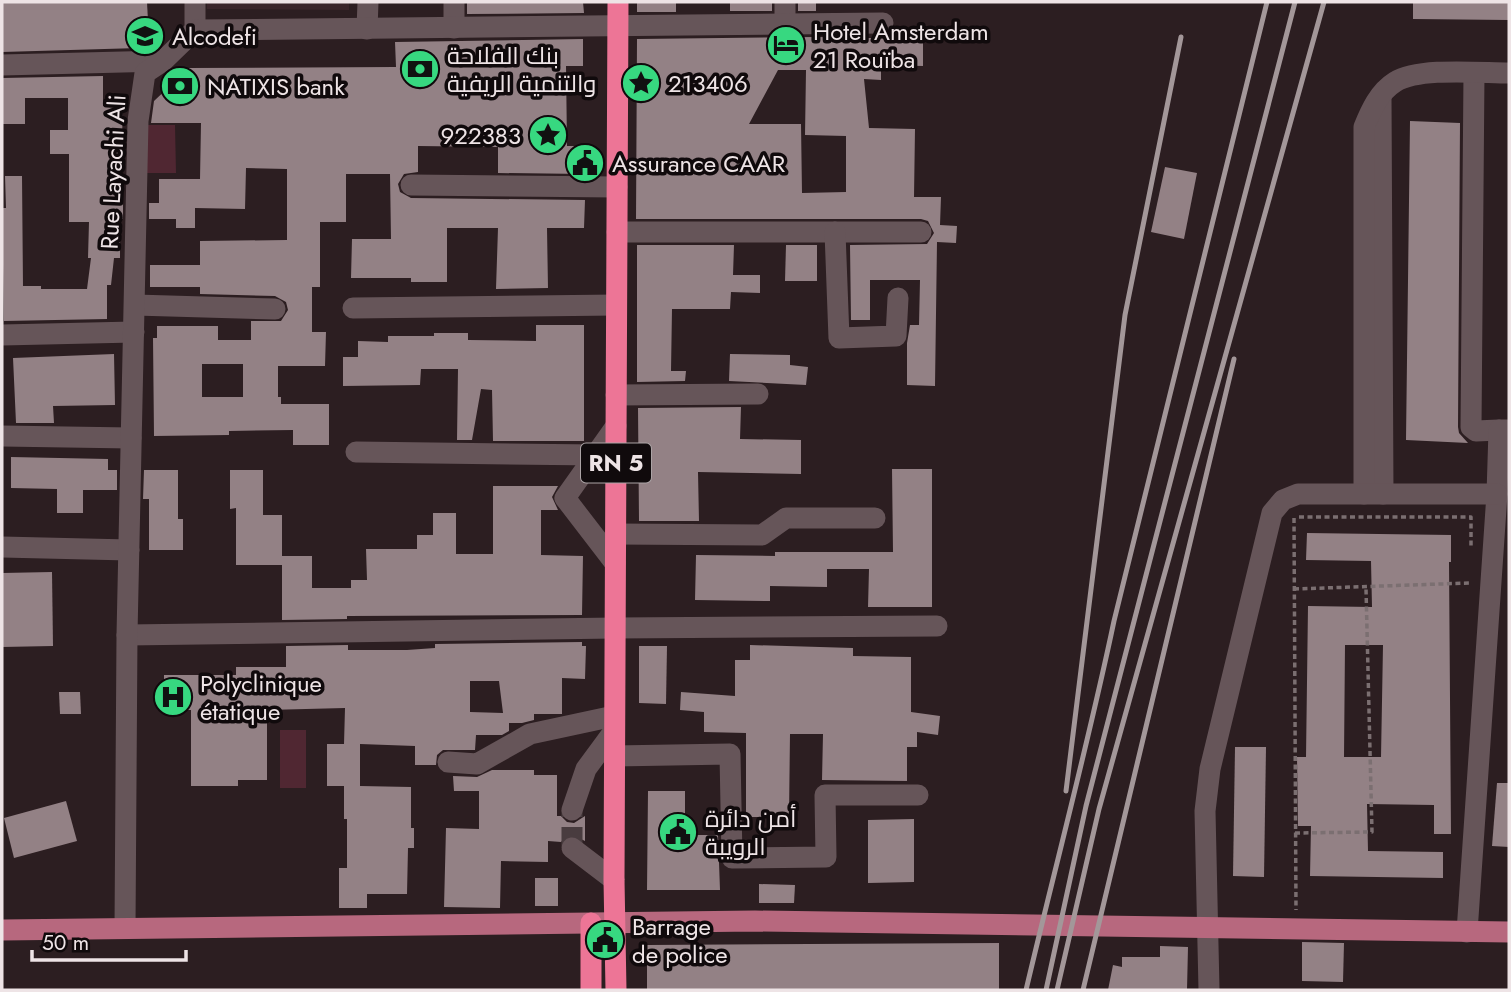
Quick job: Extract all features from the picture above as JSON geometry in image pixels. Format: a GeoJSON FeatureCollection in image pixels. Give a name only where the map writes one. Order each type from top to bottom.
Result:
{"type":"FeatureCollection","features":[{"type":"Feature","properties":{"kind":"highway","name":"RN 5"},"geometry":{"type":"LineString","coordinates":[[616,990],[614,723],[618,2]]}},
{"type":"Feature","properties":{"kind":"highway"},"geometry":{"type":"LineString","coordinates":[[591,923],[591,990]]}},
{"type":"Feature","properties":{"kind":"main road"},"geometry":{"type":"LineString","coordinates":[[2,930],[755,921],[1509,932]]}},
{"type":"Feature","properties":{"kind":"street"},"geometry":{"type":"LineString","coordinates":[[195,2],[195,30],[618,27],[785,12],[883,23]]}},
{"type":"Feature","properties":{"kind":"street"},"geometry":{"type":"LineString","coordinates":[[367,29],[368,2]]}},
{"type":"Feature","properties":{"kind":"street"},"geometry":{"type":"LineString","coordinates":[[454,2],[454,28]]}},
{"type":"Feature","properties":{"kind":"street","name":"Rue Layachi Ali"},"geometry":{"type":"LineString","coordinates":[[125,928],[127,635],[138,121],[145,72],[163,61],[195,30]]}},
{"type":"Feature","properties":{"kind":"street"},"geometry":{"type":"LineString","coordinates":[[2,65],[163,61]]}},
{"type":"Feature","properties":{"kind":"street"},"geometry":{"type":"LineString","coordinates":[[1467,932],[1497,494],[1504,430],[1476,431],[1471,427],[1474,72]]}},
{"type":"Feature","properties":{"kind":"street"},"geometry":{"type":"LineString","coordinates":[[1373,494],[1364,127],[1374,104],[1394,83],[1415,74],[1509,73]]}},
{"type":"Feature","properties":{"kind":"street"},"geometry":{"type":"LineString","coordinates":[[411,185],[617,187]]}},
{"type":"Feature","properties":{"kind":"street"},"geometry":{"type":"LineString","coordinates":[[617,232],[921,232]]}},
{"type":"Feature","properties":{"kind":"street"},"geometry":{"type":"LineString","coordinates":[[835,232],[839,338],[896,336],[898,298]]}},
{"type":"Feature","properties":{"kind":"street"},"geometry":{"type":"LineString","coordinates":[[135,304],[275,309]]}},
{"type":"Feature","properties":{"kind":"street"},"geometry":{"type":"LineString","coordinates":[[353,308],[616,305]]}},
{"type":"Feature","properties":{"kind":"street"},"geometry":{"type":"LineString","coordinates":[[2,335],[134,331]]}},
{"type":"Feature","properties":{"kind":"street"},"geometry":{"type":"LineString","coordinates":[[616,395],[758,394]]}},
{"type":"Feature","properties":{"kind":"street"},"geometry":{"type":"LineString","coordinates":[[615,563],[565,498],[616,426]]}},
{"type":"Feature","properties":{"kind":"street"},"geometry":{"type":"LineString","coordinates":[[2,436],[131,438]]}},
{"type":"Feature","properties":{"kind":"street"},"geometry":{"type":"LineString","coordinates":[[356,452],[597,455]]}},
{"type":"Feature","properties":{"kind":"street"},"geometry":{"type":"LineString","coordinates":[[1209,990],[1205,811],[1210,769],[1272,513],[1283,499],[1294,495],[1497,494]]}},
{"type":"Feature","properties":{"kind":"street"},"geometry":{"type":"LineString","coordinates":[[615,534],[762,535],[786,518],[875,518]]}},
{"type":"Feature","properties":{"kind":"street"},"geometry":{"type":"LineString","coordinates":[[2,547],[129,550]]}},
{"type":"Feature","properties":{"kind":"street"},"geometry":{"type":"LineString","coordinates":[[127,635],[937,626]]}},
{"type":"Feature","properties":{"kind":"street"},"geometry":{"type":"LineString","coordinates":[[449,762],[477,764],[530,734],[614,723]]}},
{"type":"Feature","properties":{"kind":"street"},"geometry":{"type":"LineString","coordinates":[[572,810],[586,769],[614,723]]}},
{"type":"Feature","properties":{"kind":"street"},"geometry":{"type":"LineString","coordinates":[[614,756],[730,754],[732,858],[826,857],[825,794],[918,795]]}},
{"type":"Feature","properties":{"kind":"street"},"geometry":{"type":"LineString","coordinates":[[572,848],[614,880]]}},
{"type":"Feature","properties":{"kind":"path"},"geometry":{"type":"LineString","coordinates":[[1294,495],[1296,929]]}},
{"type":"Feature","properties":{"kind":"path"},"geometry":{"type":"LineString","coordinates":[[1294,517],[1471,517],[1471,557]]}},
{"type":"Feature","properties":{"kind":"path"},"geometry":{"type":"LineString","coordinates":[[1294,589],[1470,583]]}},
{"type":"Feature","properties":{"kind":"path"},"geometry":{"type":"LineString","coordinates":[[1295,833],[1372,832],[1366,588]]}},
{"type":"Feature","properties":{"kind":"shaded area"},"geometry":{"type":"Polygon","coordinates":[[[207,2],[349,2],[349,10],[207,9],[207,2]]]}},
{"type":"Feature","properties":{"kind":"shaded area"},"geometry":{"type":"Polygon","coordinates":[[[142,125],[175,125],[176,173],[142,173],[142,125]]]}},
{"type":"Feature","properties":{"kind":"shaded area"},"geometry":{"type":"Polygon","coordinates":[[[280,730],[306,730],[306,788],[280,788],[280,730]]]}},
{"type":"Feature","properties":{"kind":"building"},"geometry":{"type":"Polygon","coordinates":[[[2,2],[147,2],[149,40],[139,48],[2,52],[2,2]]]}},
{"type":"Feature","properties":{"kind":"building"},"geometry":{"type":"Polygon","coordinates":[[[467,2],[583,2],[584,13],[467,14],[467,2]]]}},
{"type":"Feature","properties":{"kind":"building"},"geometry":{"type":"Polygon","coordinates":[[[637,2],[676,2],[676,12],[637,12],[637,2]]]}},
{"type":"Feature","properties":{"kind":"building"},"geometry":{"type":"Polygon","coordinates":[[[730,2],[772,2],[772,11],[730,11],[730,2]]]}},
{"type":"Feature","properties":{"kind":"building"},"geometry":{"type":"Polygon","coordinates":[[[798,2],[816,2],[816,11],[798,11],[798,2]]]}},
{"type":"Feature","properties":{"kind":"building"},"geometry":{"type":"Polygon","coordinates":[[[1413,2],[1509,2],[1509,20],[1413,19],[1413,2]]]}},
{"type":"Feature","properties":{"kind":"building"},"geometry":{"type":"Polygon","coordinates":[[[583,39],[583,66],[566,66],[567,146],[585,146],[585,174],[498,173],[498,147],[418,146],[418,172],[404,174],[398,184],[400,192],[411,198],[585,200],[584,228],[547,228],[548,288],[496,289],[498,228],[447,228],[447,282],[411,282],[411,278],[351,278],[352,239],[391,239],[390,174],[346,174],[346,222],[320,222],[320,287],[312,287],[312,332],[326,332],[325,366],[278,366],[278,397],[281,397],[281,404],[329,404],[329,445],[293,445],[293,430],[229,431],[229,435],[154,436],[153,338],[157,338],[157,326],[218,326],[218,340],[251,340],[251,321],[281,321],[288,310],[286,302],[275,296],[200,294],[200,287],[150,287],[150,265],[200,265],[200,241],[287,240],[287,169],[246,168],[245,209],[195,208],[195,228],[176,228],[176,219],[149,219],[149,203],[159,203],[159,179],[200,179],[201,123],[151,123],[154,101],[189,68],[396,67],[395,42],[583,39]],[[202,364],[202,397],[243,397],[243,364],[202,364]]]}},
{"type":"Feature","properties":{"kind":"building"},"geometry":{"type":"Polygon","coordinates":[[[637,39],[923,39],[923,66],[881,65],[881,80],[864,79],[869,128],[915,129],[914,197],[941,197],[940,225],[957,226],[956,243],[937,242],[935,386],[907,385],[907,343],[910,325],[919,325],[920,280],[870,280],[870,320],[851,320],[850,245],[927,244],[934,233],[928,221],[636,219],[637,39]],[[778,70],[749,124],[801,124],[802,193],[846,192],[846,136],[805,135],[806,70],[778,70]]]}},
{"type":"Feature","properties":{"kind":"building"},"geometry":{"type":"Polygon","coordinates":[[[103,76],[103,106],[123,106],[120,203],[123,203],[123,219],[120,219],[120,258],[114,258],[111,285],[107,285],[107,319],[4,321],[2,208],[6,208],[5,176],[22,176],[23,286],[41,286],[41,289],[87,289],[91,258],[88,258],[89,222],[69,222],[69,154],[50,154],[50,130],[68,130],[68,98],[25,98],[25,124],[2,124],[2,78],[103,76]]]}},
{"type":"Feature","properties":{"kind":"building"},"geometry":{"type":"Polygon","coordinates":[[[1410,121],[1460,123],[1458,427],[1459,433],[1468,443],[1406,440],[1410,121]]]}},
{"type":"Feature","properties":{"kind":"building"},"geometry":{"type":"Polygon","coordinates":[[[1165,167],[1197,173],[1184,239],[1151,232],[1165,167]]]}},
{"type":"Feature","properties":{"kind":"building"},"geometry":{"type":"Polygon","coordinates":[[[637,245],[734,245],[733,275],[760,275],[760,293],[731,292],[730,309],[672,309],[671,371],[686,371],[685,381],[637,382],[637,245]]]}},
{"type":"Feature","properties":{"kind":"building"},"geometry":{"type":"Polygon","coordinates":[[[786,245],[817,245],[817,281],[785,281],[786,245]]]}},
{"type":"Feature","properties":{"kind":"building"},"geometry":{"type":"Polygon","coordinates":[[[536,325],[584,325],[584,441],[493,441],[492,390],[481,389],[472,440],[457,440],[458,369],[421,369],[420,385],[343,386],[343,357],[358,357],[358,341],[388,342],[388,336],[468,333],[468,340],[536,341],[536,325]]]}},
{"type":"Feature","properties":{"kind":"building"},"geometry":{"type":"Polygon","coordinates":[[[114,354],[115,405],[53,406],[54,423],[16,423],[13,358],[114,354]]]}},
{"type":"Feature","properties":{"kind":"building"},"geometry":{"type":"Polygon","coordinates":[[[730,354],[790,355],[790,365],[808,367],[806,385],[729,381],[730,354]]]}},
{"type":"Feature","properties":{"kind":"building"},"geometry":{"type":"Polygon","coordinates":[[[741,407],[740,439],[801,440],[801,474],[698,472],[699,521],[639,521],[638,408],[741,407]]]}},
{"type":"Feature","properties":{"kind":"building"},"geometry":{"type":"Polygon","coordinates":[[[11,457],[108,459],[108,470],[117,470],[117,490],[83,490],[83,513],[57,513],[57,489],[11,488],[11,457]]]}},
{"type":"Feature","properties":{"kind":"building"},"geometry":{"type":"Polygon","coordinates":[[[892,469],[932,469],[932,607],[868,607],[869,569],[827,569],[827,587],[770,586],[770,601],[695,600],[696,555],[775,556],[775,552],[893,552],[892,469]]]}},
{"type":"Feature","properties":{"kind":"building"},"geometry":{"type":"Polygon","coordinates":[[[144,470],[178,470],[178,519],[183,519],[183,550],[149,550],[149,499],[143,499],[144,470]]]}},
{"type":"Feature","properties":{"kind":"building"},"geometry":{"type":"Polygon","coordinates":[[[230,470],[263,470],[263,515],[282,515],[282,565],[236,565],[236,508],[230,509],[230,470]]]}},
{"type":"Feature","properties":{"kind":"building"},"geometry":{"type":"Polygon","coordinates":[[[493,486],[558,486],[552,497],[558,510],[541,510],[541,555],[583,556],[582,615],[347,616],[347,619],[282,620],[282,556],[312,556],[312,588],[351,588],[351,580],[367,580],[366,549],[417,549],[417,535],[433,535],[433,513],[456,513],[456,554],[493,554],[493,486]]]}},
{"type":"Feature","properties":{"kind":"building"},"geometry":{"type":"Polygon","coordinates":[[[1307,533],[1451,535],[1451,834],[1434,834],[1434,805],[1367,804],[1368,851],[1443,852],[1443,878],[1310,876],[1311,826],[1298,826],[1297,757],[1306,757],[1308,606],[1372,607],[1371,561],[1306,560],[1307,533]],[[1345,645],[1344,757],[1381,757],[1383,645],[1345,645]]]}},
{"type":"Feature","properties":{"kind":"building"},"geometry":{"type":"Polygon","coordinates":[[[52,572],[53,646],[2,647],[2,573],[52,572]]]}},
{"type":"Feature","properties":{"kind":"building"},"geometry":{"type":"Polygon","coordinates":[[[582,642],[582,646],[586,646],[585,679],[562,678],[562,714],[534,714],[534,720],[509,723],[509,731],[502,735],[476,735],[475,750],[443,750],[437,755],[436,765],[415,765],[415,746],[360,744],[360,786],[411,787],[414,848],[408,848],[407,894],[367,894],[367,908],[339,908],[339,868],[347,868],[347,819],[344,819],[344,786],[327,786],[327,744],[344,744],[345,708],[267,710],[267,780],[238,780],[238,786],[191,786],[191,710],[164,710],[164,675],[236,675],[236,667],[286,667],[286,646],[348,645],[348,650],[407,650],[435,648],[435,644],[582,642]],[[470,681],[470,712],[503,713],[499,681],[470,681]]]}},
{"type":"Feature","properties":{"kind":"building"},"geometry":{"type":"Polygon","coordinates":[[[750,645],[853,648],[853,656],[911,657],[911,712],[940,716],[938,735],[917,732],[917,747],[907,747],[907,781],[822,780],[823,734],[790,734],[789,817],[746,817],[746,733],[704,732],[704,712],[680,710],[681,692],[735,696],[735,660],[750,660],[750,645]]]}},
{"type":"Feature","properties":{"kind":"building"},"geometry":{"type":"Polygon","coordinates":[[[639,646],[667,646],[666,704],[639,703],[639,646]]]}},
{"type":"Feature","properties":{"kind":"building"},"geometry":{"type":"Polygon","coordinates":[[[59,692],[80,692],[81,714],[60,714],[59,692]]]}},
{"type":"Feature","properties":{"kind":"building"},"geometry":{"type":"Polygon","coordinates":[[[1235,747],[1266,747],[1264,877],[1233,876],[1235,747]]]}},
{"type":"Feature","properties":{"kind":"building"},"geometry":{"type":"Polygon","coordinates":[[[492,770],[534,770],[534,775],[557,775],[557,816],[574,823],[585,816],[585,841],[573,835],[566,836],[561,842],[548,841],[548,862],[501,861],[500,908],[444,907],[446,828],[479,829],[479,791],[454,791],[453,776],[477,777],[492,770]]]}},
{"type":"Feature","properties":{"kind":"building"},"geometry":{"type":"Polygon","coordinates":[[[1497,783],[1509,783],[1509,847],[1492,846],[1497,783]]]}},
{"type":"Feature","properties":{"kind":"building"},"geometry":{"type":"Polygon","coordinates":[[[648,791],[685,791],[685,835],[718,835],[720,890],[647,890],[648,791]]]}},
{"type":"Feature","properties":{"kind":"building"},"geometry":{"type":"Polygon","coordinates":[[[66,801],[77,841],[14,858],[4,818],[66,801]]]}},
{"type":"Feature","properties":{"kind":"building"},"geometry":{"type":"Polygon","coordinates":[[[914,819],[914,882],[868,883],[868,820],[914,819]]]}},
{"type":"Feature","properties":{"kind":"building"},"geometry":{"type":"Polygon","coordinates":[[[535,878],[558,878],[558,906],[535,906],[535,878]]]}},
{"type":"Feature","properties":{"kind":"building"},"geometry":{"type":"Polygon","coordinates":[[[759,884],[795,885],[794,903],[759,903],[759,884]]]}},
{"type":"Feature","properties":{"kind":"building"},"geometry":{"type":"Polygon","coordinates":[[[1302,942],[1344,943],[1343,982],[1302,981],[1302,942]]]}},
{"type":"Feature","properties":{"kind":"building"},"geometry":{"type":"Polygon","coordinates":[[[999,943],[999,990],[647,990],[647,945],[999,943]]]}},
{"type":"Feature","properties":{"kind":"building"},"geometry":{"type":"Polygon","coordinates":[[[1160,946],[1188,947],[1187,990],[1108,990],[1113,965],[1122,967],[1122,957],[1160,957],[1160,946]]]}},
{"type":"Feature","properties":{"kind":"tunnel"},"geometry":{"type":"LineString","coordinates":[[572,810],[572,848]]}},
{"type":"Feature","properties":{"kind":"railway"},"geometry":{"type":"LineString","coordinates":[[1026,990],[1267,2]]}},
{"type":"Feature","properties":{"kind":"railway"},"geometry":{"type":"LineString","coordinates":[[1046,990],[1086,806],[1295,2]]}},
{"type":"Feature","properties":{"kind":"railway"},"geometry":{"type":"LineString","coordinates":[[1057,990],[1099,809],[1324,2]]}},
{"type":"Feature","properties":{"kind":"railway"},"geometry":{"type":"LineString","coordinates":[[1066,791],[1125,315],[1181,37]]}},
{"type":"Feature","properties":{"kind":"railway"},"geometry":{"type":"LineString","coordinates":[[1083,990],[1234,359]]}},
{"type":"Feature","properties":{"kind":"place","name":"Alcodefi"},"geometry":{"type":"Point","coordinates":[145,36]}},
{"type":"Feature","properties":{"kind":"place","name":"Hotel Amsterdam 21 Rouïba"},"geometry":{"type":"Point","coordinates":[786,45]}},
{"type":"Feature","properties":{"kind":"place","name":"بنك الفلاحة والتنمية الريفية"},"geometry":{"type":"Point","coordinates":[420,69]}},
{"type":"Feature","properties":{"kind":"place","name":"213406"},"geometry":{"type":"Point","coordinates":[641,83]}},
{"type":"Feature","properties":{"kind":"place","name":"NATIXIS bank"},"geometry":{"type":"Point","coordinates":[180,86]}},
{"type":"Feature","properties":{"kind":"place","name":"922383"},"geometry":{"type":"Point","coordinates":[548,135]}},
{"type":"Feature","properties":{"kind":"place","name":"Assurance CAAR"},"geometry":{"type":"Point","coordinates":[585,163]}},
{"type":"Feature","properties":{"kind":"place","name":"Polyclinique étatique"},"geometry":{"type":"Point","coordinates":[173,697]}},
{"type":"Feature","properties":{"kind":"place","name":"أمن دائرة الرويبة"},"geometry":{"type":"Point","coordinates":[678,832]}},
{"type":"Feature","properties":{"kind":"place","name":"Barrage de police"},"geometry":{"type":"Point","coordinates":[605,940]}}]}
